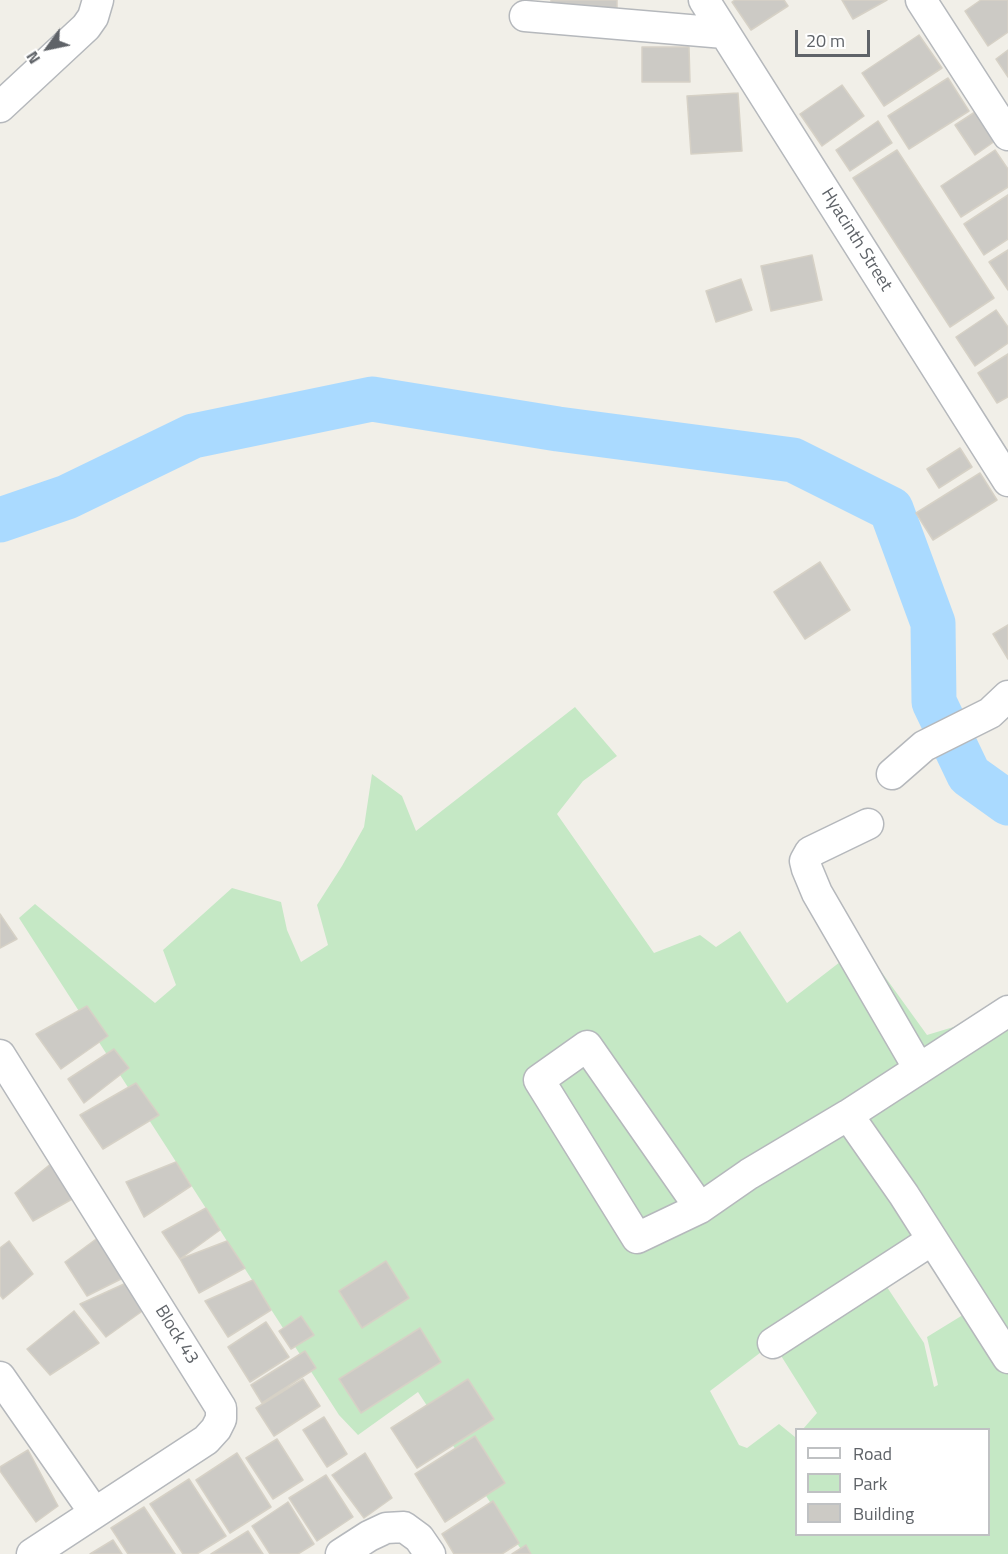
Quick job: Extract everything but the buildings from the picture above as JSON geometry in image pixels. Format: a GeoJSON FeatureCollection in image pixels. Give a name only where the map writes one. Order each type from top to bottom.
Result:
{"type":"FeatureCollection","features":[{"type":"Feature","properties":{"kind":"street"},"geometry":{"type":"LineString","coordinates":[[0,107],[86,27],[93,17],[98,0]]}},
{"type":"Feature","properties":{"kind":"street","name":"Hyacinth Street"},"geometry":{"type":"LineString","coordinates":[[704,0],[1008,481]]}},
{"type":"Feature","properties":{"kind":"street"},"geometry":{"type":"LineString","coordinates":[[921,0],[1008,135]]}},
{"type":"Feature","properties":{"kind":"street"},"geometry":{"type":"LineString","coordinates":[[525,16],[724,33]]}},
{"type":"Feature","properties":{"kind":"street"},"geometry":{"type":"LineString","coordinates":[[892,774],[924,746],[990,713],[1008,696]]}},
{"type":"Feature","properties":{"kind":"street"},"geometry":{"type":"LineString","coordinates":[[868,824],[810,852],[805,861],[817,893],[919,1069]]}},
{"type":"Feature","properties":{"kind":"street"},"geometry":{"type":"LineString","coordinates":[[700,1208],[587,1046],[539,1080],[637,1238],[700,1208],[748,1174],[848,1115],[1008,1011]]}},
{"type":"Feature","properties":{"kind":"street","name":"Block 43"},"geometry":{"type":"LineString","coordinates":[[0,1054],[221,1408],[216,1429],[206,1440],[32,1554]]}},
{"type":"Feature","properties":{"kind":"street"},"geometry":{"type":"LineString","coordinates":[[848,1115],[1008,1358]]}},
{"type":"Feature","properties":{"kind":"street"},"geometry":{"type":"LineString","coordinates":[[773,1343],[932,1240]]}},
{"type":"Feature","properties":{"kind":"street"},"geometry":{"type":"LineString","coordinates":[[0,1377],[93,1512]]}},
{"type":"Feature","properties":{"kind":"street"},"geometry":{"type":"LineString","coordinates":[[340,1554],[386,1528],[404,1527],[419,1538],[430,1554]]}},
{"type":"Feature","properties":{"kind":"green space"},"geometry":{"type":"Polygon","coordinates":[[[575,707],[617,756],[583,781],[557,814],[654,953],[700,935],[716,947],[740,931],[787,1003],[862,945],[927,1035],[980,1019],[1008,998],[1008,1554],[524,1554],[418,1392],[358,1435],[339,1415],[19,918],[35,904],[155,1003],[176,985],[163,950],[232,888],[281,902],[287,930],[301,962],[328,945],[317,905],[364,827],[372,774],[402,796],[416,831],[575,707]],[[929,1249],[883,1281],[924,1343],[934,1387],[938,1385],[927,1337],[971,1310],[929,1249]]]}},
{"type":"Feature","properties":{"kind":"waterway"},"geometry":{"type":"LineString","coordinates":[[0,520],[67,497],[193,436],[372,399],[558,429],[793,460],[891,509],[933,623],[934,702],[969,775],[1008,803]]}}]}
